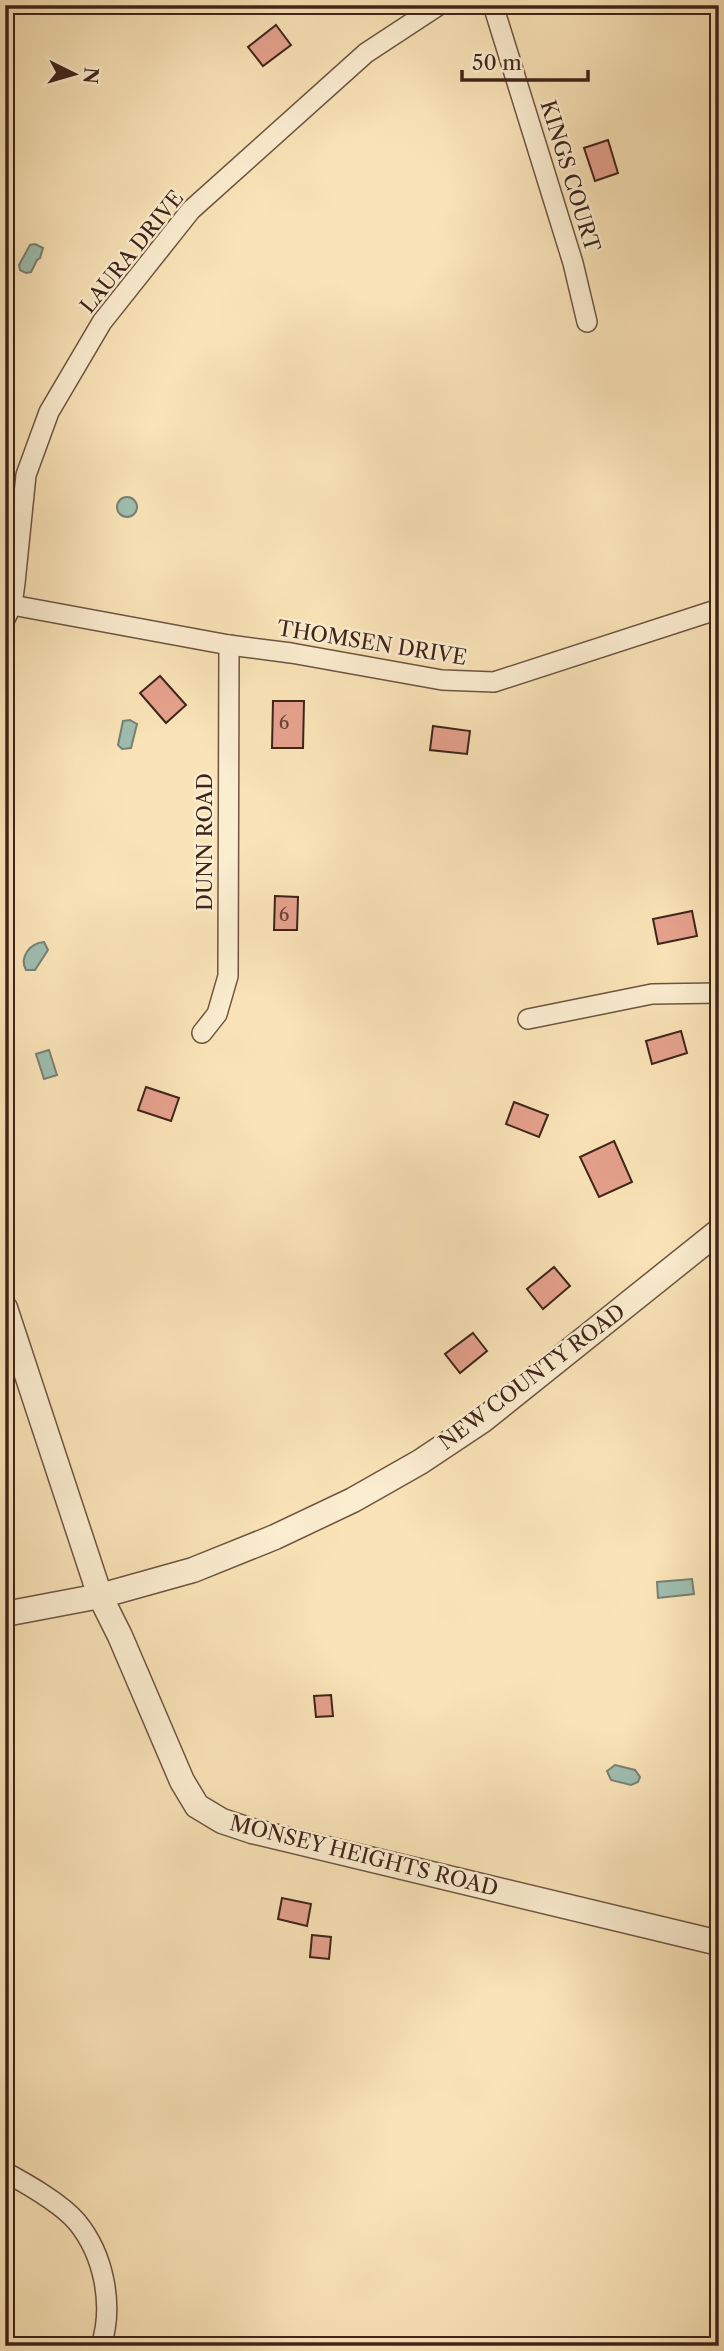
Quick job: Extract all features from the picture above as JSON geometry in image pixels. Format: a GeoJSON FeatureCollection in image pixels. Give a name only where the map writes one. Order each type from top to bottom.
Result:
{"type":"FeatureCollection","features":[{"type":"Feature","properties":{"kind":"street","name":"LAURA DRIVE"},"geometry":{"type":"LineString","coordinates":[[8,612],[26,475],[49,412],[102,322],[191,210],[366,53],[439,5]]}},
{"type":"Feature","properties":{"kind":"street","name":"KINGS COURT"},"geometry":{"type":"LineString","coordinates":[[493,5],[573,263],[587,322]]}},
{"type":"Feature","properties":{"kind":"street","name":"THOMSEN DRIVE"},"geometry":{"type":"LineString","coordinates":[[8,612],[291,653],[442,680],[494,682],[719,609]]}},
{"type":"Feature","properties":{"kind":"street","name":"DUNN ROAD"},"geometry":{"type":"LineString","coordinates":[[202,1033],[217,1014],[228,976],[229,645]]}},
{"type":"Feature","properties":{"kind":"street"},"geometry":{"type":"LineString","coordinates":[[528,1019],[652,993],[719,993]]}},
{"type":"Feature","properties":{"kind":"street","name":"NEW COUNTY ROAD"},"geometry":{"type":"LineString","coordinates":[[5,1614],[100,1596],[193,1570],[275,1537],[353,1500],[419,1462],[483,1420],[719,1231]]}},
{"type":"Feature","properties":{"kind":"street","name":"MONSEY HEIGHTS ROAD"},"geometry":{"type":"LineString","coordinates":[[5,1308],[100,1596],[182,1781],[197,1806],[222,1821],[251,1831],[719,1943]]}},
{"type":"Feature","properties":{"kind":"street"},"geometry":{"type":"LineString","coordinates":[[5,2172],[36,2189],[77,2221],[97,2257],[107,2294],[105,2332],[101,2346]]}},
{"type":"Feature","properties":{"kind":"shaded area"},"geometry":{"type":"Polygon","coordinates":[[[30,245],[43,248],[40,258],[31,272],[26,273],[20,270],[19,265],[30,245]]]}},
{"type":"Feature","properties":{"kind":"shaded area"},"geometry":{"type":"Polygon","coordinates":[[[127,497],[134,500],[137,507],[134,514],[127,517],[120,514],[117,507],[120,500],[127,497]]]}},
{"type":"Feature","properties":{"kind":"shaded area"},"geometry":{"type":"Polygon","coordinates":[[[130,720],[137,724],[131,748],[122,749],[118,745],[123,721],[130,720]]]}},
{"type":"Feature","properties":{"kind":"shaded area"},"geometry":{"type":"Polygon","coordinates":[[[44,942],[48,950],[35,970],[26,970],[24,960],[27,952],[34,945],[44,942]]]}},
{"type":"Feature","properties":{"kind":"shaded area"},"geometry":{"type":"Polygon","coordinates":[[[49,1050],[57,1075],[44,1079],[36,1054],[49,1050]]]}},
{"type":"Feature","properties":{"kind":"shaded area"},"geometry":{"type":"Polygon","coordinates":[[[692,1579],[694,1594],[658,1598],[657,1582],[692,1579]]]}},
{"type":"Feature","properties":{"kind":"shaded area"},"geometry":{"type":"Polygon","coordinates":[[[615,1765],[635,1770],[640,1777],[638,1782],[631,1785],[611,1780],[607,1771],[615,1765]]]}},
{"type":"Feature","properties":{"kind":"building"},"geometry":{"type":"Polygon","coordinates":[[[276,25],[291,45],[263,66],[248,47],[276,25]]]}},
{"type":"Feature","properties":{"kind":"building"},"geometry":{"type":"Polygon","coordinates":[[[608,140],[618,173],[595,181],[584,148],[608,140]]]}},
{"type":"Feature","properties":{"kind":"building"},"geometry":{"type":"Polygon","coordinates":[[[160,676],[186,705],[166,723],[140,693],[160,676]]]}},
{"type":"Feature","properties":{"kind":"building"},"geometry":{"type":"Polygon","coordinates":[[[273,701],[304,701],[303,748],[272,748],[273,701]]]}},
{"type":"Feature","properties":{"kind":"building"},"geometry":{"type":"Polygon","coordinates":[[[433,726],[470,731],[467,754],[430,750],[433,726]]]}},
{"type":"Feature","properties":{"kind":"building"},"geometry":{"type":"Polygon","coordinates":[[[275,896],[298,897],[297,930],[274,930],[275,896]]]}},
{"type":"Feature","properties":{"kind":"building"},"geometry":{"type":"Polygon","coordinates":[[[692,911],[697,936],[658,944],[653,919],[692,911]]]}},
{"type":"Feature","properties":{"kind":"building"},"geometry":{"type":"Polygon","coordinates":[[[681,1031],[687,1053],[652,1064],[646,1041],[681,1031]]]}},
{"type":"Feature","properties":{"kind":"building"},"geometry":{"type":"Polygon","coordinates":[[[146,1087],[179,1098],[171,1121],[138,1110],[146,1087]]]}},
{"type":"Feature","properties":{"kind":"building"},"geometry":{"type":"Polygon","coordinates":[[[514,1102],[548,1115],[539,1137],[506,1124],[514,1102]]]}},
{"type":"Feature","properties":{"kind":"building"},"geometry":{"type":"Polygon","coordinates":[[[614,1141],[632,1182],[599,1197],[580,1157],[614,1141]]]}},
{"type":"Feature","properties":{"kind":"building"},"geometry":{"type":"Polygon","coordinates":[[[554,1267],[570,1286],[543,1309],[527,1289],[554,1267]]]}},
{"type":"Feature","properties":{"kind":"building"},"geometry":{"type":"Polygon","coordinates":[[[473,1333],[487,1351],[460,1373],[445,1354],[473,1333]]]}},
{"type":"Feature","properties":{"kind":"building"},"geometry":{"type":"Polygon","coordinates":[[[331,1695],[333,1716],[316,1717],[314,1696],[331,1695]]]}},
{"type":"Feature","properties":{"kind":"building"},"geometry":{"type":"Polygon","coordinates":[[[282,1898],[311,1904],[307,1926],[278,1919],[282,1898]]]}},
{"type":"Feature","properties":{"kind":"building"},"geometry":{"type":"Polygon","coordinates":[[[312,1935],[331,1937],[329,1959],[310,1957],[312,1935]]]}}]}
